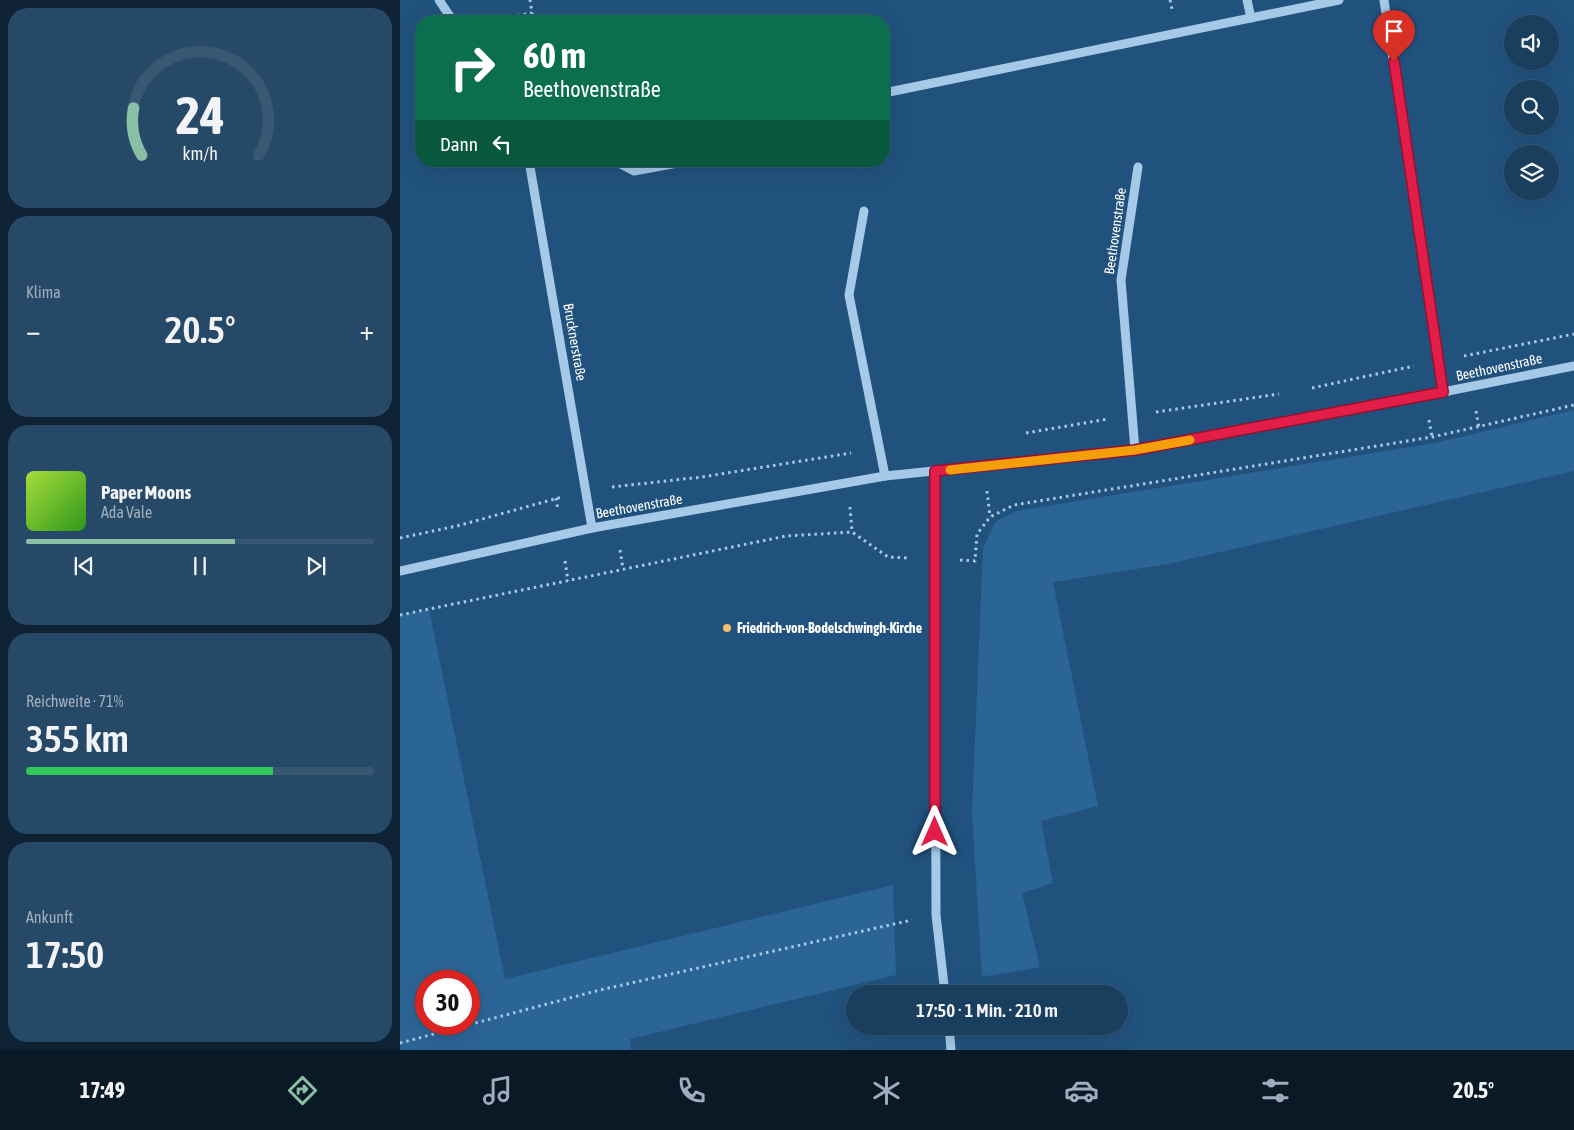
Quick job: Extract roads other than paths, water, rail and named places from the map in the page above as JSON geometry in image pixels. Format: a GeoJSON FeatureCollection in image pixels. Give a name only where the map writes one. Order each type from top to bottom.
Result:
{"type":"FeatureCollection","features":[{"type":"Feature","properties":{"kind":"street"},"geometry":{"type":"LineString","coordinates":[[440,0],[450,15]]}},
{"type":"Feature","properties":{"kind":"street"},"geometry":{"type":"LineString","coordinates":[[1247,0],[1251,18]]}},
{"type":"Feature","properties":{"kind":"street"},"geometry":{"type":"LineString","coordinates":[[890,92],[1339,0]]}},
{"type":"Feature","properties":{"kind":"street"},"geometry":{"type":"LineString","coordinates":[[1384,0],[1443,392]]}},
{"type":"Feature","properties":{"kind":"street","name":"Brucknerstraße"},"geometry":{"type":"LineString","coordinates":[[530,167],[592,528]]}},
{"type":"Feature","properties":{"kind":"street"},"geometry":{"type":"LineString","coordinates":[[626,167],[634,171],[656,167]]}},
{"type":"Feature","properties":{"kind":"street","name":"Beethovenstraße"},"geometry":{"type":"LineString","coordinates":[[1135,450],[1121,280],[1138,167]]}},
{"type":"Feature","properties":{"kind":"street"},"geometry":{"type":"LineString","coordinates":[[864,211],[849,295],[885,476]]}},
{"type":"Feature","properties":{"kind":"street","name":"Beethovenstraße"},"geometry":{"type":"LineString","coordinates":[[400,571],[592,528],[885,476],[1135,450],[1574,366]]}},
{"type":"Feature","properties":{"kind":"street"},"geometry":{"type":"LineString","coordinates":[[935,471],[936,914],[944,985]]}},
{"type":"Feature","properties":{"kind":"street"},"geometry":{"type":"LineString","coordinates":[[950,1035],[951,1050]]}},
{"type":"Feature","properties":{"kind":"place","name":"Friedrich-von-Bodelschwingh-Kirche"},"geometry":{"type":"Point","coordinates":[727,628]}}]}
